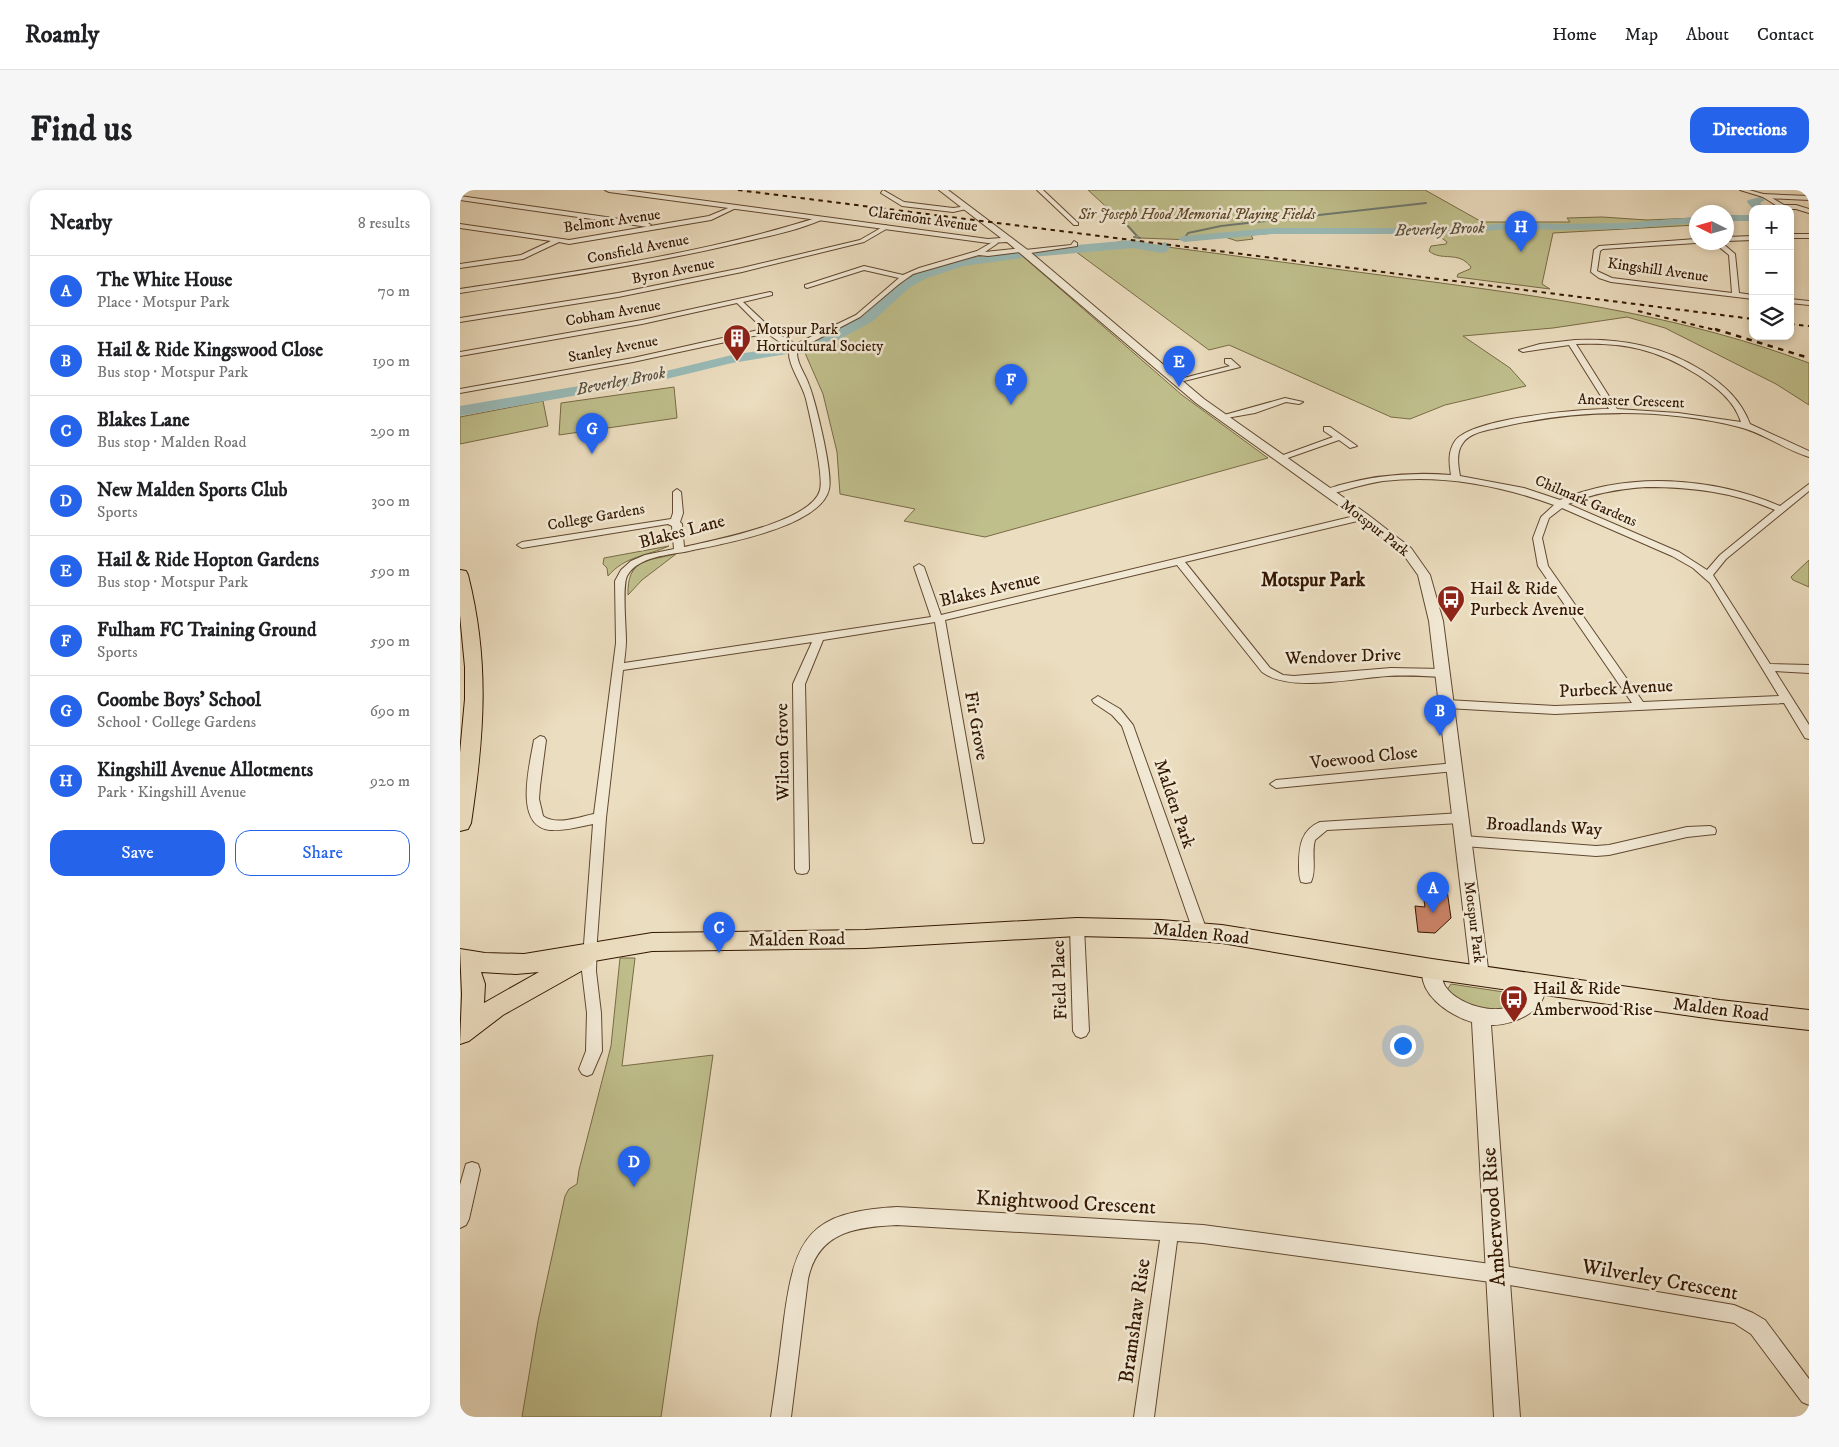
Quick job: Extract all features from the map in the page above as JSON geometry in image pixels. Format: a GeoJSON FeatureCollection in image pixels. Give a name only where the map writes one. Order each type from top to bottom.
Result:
{"type":"FeatureCollection","features":[{"type":"Feature","properties":{"kind":"highway"},"geometry":{"type":"LineString","coordinates":[[460,575],[472,629],[475,673],[473,726],[460,823]]}},
{"type":"Feature","properties":{"kind":"main road","name":"Malden Road"},"geometry":{"type":"LineString","coordinates":[[461,959],[512,964],[590,954],[610,947],[652,942],[865,939],[1077,927],[1130,927],[1200,932],[1535,984],[1729,1012],[1809,1020]]}},
{"type":"Feature","properties":{"kind":"main road","name":"Malden Road"},"geometry":{"type":"LineString","coordinates":[[460,1031],[495,1008],[574,965],[590,954]]}},
{"type":"Feature","properties":{"kind":"main road"},"geometry":{"type":"LineString","coordinates":[[460,1031],[474,1003],[475,988],[471,974],[461,959]]}},
{"type":"Feature","properties":{"kind":"street","name":"Claremont Avenue"},"geometry":{"type":"LineString","coordinates":[[609,190],[996,242],[1007,240]]}},
{"type":"Feature","properties":{"kind":"street"},"geometry":{"type":"LineString","coordinates":[[943,190],[1024,252]]}},
{"type":"Feature","properties":{"kind":"street"},"geometry":{"type":"LineString","coordinates":[[1040,190],[1076,224]]}},
{"type":"Feature","properties":{"kind":"street"},"geometry":{"type":"LineString","coordinates":[[1743,190],[1765,196],[1809,198]]}},
{"type":"Feature","properties":{"kind":"street"},"geometry":{"type":"LineString","coordinates":[[886,191],[902,204],[952,210],[968,208]]}},
{"type":"Feature","properties":{"kind":"street"},"geometry":{"type":"LineString","coordinates":[[1765,196],[1779,205]]}},
{"type":"Feature","properties":{"kind":"street"},"geometry":{"type":"LineString","coordinates":[[460,198],[657,227]]}},
{"type":"Feature","properties":{"kind":"street","name":"Belmont Avenue"},"geometry":{"type":"LineString","coordinates":[[460,226],[569,242],[715,217],[735,207]]}},
{"type":"Feature","properties":{"kind":"street"},"geometry":{"type":"LineString","coordinates":[[1794,207],[1809,211]]}},
{"type":"Feature","properties":{"kind":"street"},"geometry":{"type":"LineString","coordinates":[[1794,212],[1809,219]]}},
{"type":"Feature","properties":{"kind":"street","name":"Consfield Avenue"},"geometry":{"type":"LineString","coordinates":[[460,291],[680,254],[773,232],[819,218]]}},
{"type":"Feature","properties":{"kind":"street","name":"Byron Avenue"},"geometry":{"type":"LineString","coordinates":[[460,320],[618,295],[742,270],[862,241],[886,228]]}},
{"type":"Feature","properties":{"kind":"street"},"geometry":{"type":"LineString","coordinates":[[1794,236],[1809,236]]}},
{"type":"Feature","properties":{"kind":"street"},"geometry":{"type":"LineString","coordinates":[[1794,237],[1803,243]]}},
{"type":"Feature","properties":{"kind":"street"},"geometry":{"type":"LineString","coordinates":[[1734,239],[1749,238]]}},
{"type":"Feature","properties":{"kind":"street"},"geometry":{"type":"LineString","coordinates":[[460,266],[523,257],[557,241]]}},
{"type":"Feature","properties":{"kind":"street","name":"Kingshill Avenue"},"geometry":{"type":"LineString","coordinates":[[1689,241],[1601,247],[1597,250],[1594,272],[1601,277],[1611,280],[1749,297]]}},
{"type":"Feature","properties":{"kind":"street"},"geometry":{"type":"LineString","coordinates":[[739,302],[769,330],[795,348],[856,318],[903,277],[931,266],[979,253],[996,242]]}},
{"type":"Feature","properties":{"kind":"street"},"geometry":{"type":"LineString","coordinates":[[979,253],[1024,252],[1074,246],[1074,243]]}},
{"type":"Feature","properties":{"kind":"street"},"geometry":{"type":"LineString","coordinates":[[1727,250],[1732,254],[1736,295]]}},
{"type":"Feature","properties":{"kind":"street","name":"Motspur Park"},"geometry":{"type":"LineString","coordinates":[[1024,252],[1176,382],[1221,417],[1363,517],[1407,551],[1424,575],[1433,605],[1443,673],[1480,976]]}},
{"type":"Feature","properties":{"kind":"street"},"geometry":{"type":"LineString","coordinates":[[807,286],[864,268],[903,277]]}},
{"type":"Feature","properties":{"kind":"street","name":"Cobham Avenue"},"geometry":{"type":"LineString","coordinates":[[460,354],[605,329],[770,294]]}},
{"type":"Feature","properties":{"kind":"street"},"geometry":{"type":"LineString","coordinates":[[1794,302],[1809,304]]}},
{"type":"Feature","properties":{"kind":"street","name":"Stanley Avenue"},"geometry":{"type":"LineString","coordinates":[[460,390],[633,360],[769,330]]}},
{"type":"Feature","properties":{"kind":"street"},"geometry":{"type":"LineString","coordinates":[[1523,350],[1572,343],[1607,342],[1635,345],[1674,358],[1722,387],[1736,404],[1746,426]]}},
{"type":"Feature","properties":{"kind":"street"},"geometry":{"type":"LineString","coordinates":[[1572,343],[1614,411]]}},
{"type":"Feature","properties":{"kind":"street","name":"Blakes Lane"},"geometry":{"type":"LineString","coordinates":[[587,1069],[594,1051],[590,954],[600,818],[621,633],[620,581],[629,566],[638,561],[743,535],[787,520],[810,510],[823,496],[826,483],[814,417],[806,388],[792,356],[795,348]]}},
{"type":"Feature","properties":{"kind":"street"},"geometry":{"type":"LineString","coordinates":[[1228,361],[1244,372]]}},
{"type":"Feature","properties":{"kind":"street"},"geometry":{"type":"LineString","coordinates":[[1176,382],[1236,367]]}},
{"type":"Feature","properties":{"kind":"street"},"geometry":{"type":"LineString","coordinates":[[1221,417],[1252,411],[1285,400],[1298,402]]}},
{"type":"Feature","properties":{"kind":"street","name":"Ancaster Crescent"},"geometry":{"type":"LineString","coordinates":[[1456,478],[1454,451],[1460,438],[1468,434],[1540,416],[1614,411],[1683,416],[1746,426],[1809,454]]}},
{"type":"Feature","properties":{"kind":"street"},"geometry":{"type":"LineString","coordinates":[[1326,429],[1353,446]]}},
{"type":"Feature","properties":{"kind":"street"},"geometry":{"type":"LineString","coordinates":[[1279,458],[1340,437]]}},
{"type":"Feature","properties":{"kind":"street","name":"Chilmark Gardens"},"geometry":{"type":"LineString","coordinates":[[1327,492],[1363,481],[1385,478],[1456,478],[1516,489],[1561,504],[1684,560],[1708,575]]}},
{"type":"Feature","properties":{"kind":"street"},"geometry":{"type":"LineString","coordinates":[[1640,706],[1548,574],[1540,558],[1537,543],[1539,531],[1549,514],[1561,504],[1580,495],[1603,488],[1626,484],[1654,483],[1696,486],[1732,492],[1780,509]]}},
{"type":"Feature","properties":{"kind":"street"},"geometry":{"type":"LineString","coordinates":[[1809,487],[1723,557],[1708,575],[1719,588],[1809,735]]}},
{"type":"Feature","properties":{"kind":"street"},"geometry":{"type":"LineString","coordinates":[[677,492],[678,512],[675,522],[678,527],[679,550]]}},
{"type":"Feature","properties":{"kind":"street","name":"Blakes Avenue"},"geometry":{"type":"LineString","coordinates":[[618,667],[818,639],[938,619],[1363,517]]}},
{"type":"Feature","properties":{"kind":"street","name":"College Gardens"},"geometry":{"type":"LineString","coordinates":[[522,545],[662,521],[675,522]]}},
{"type":"Feature","properties":{"kind":"street","name":"Wendover Drive"},"geometry":{"type":"LineString","coordinates":[[1179,561],[1266,670],[1282,679],[1294,680],[1392,672],[1443,673]]}},
{"type":"Feature","properties":{"kind":"street","name":"Fir Grove"},"geometry":{"type":"LineString","coordinates":[[919,567],[938,619],[978,840]]}},
{"type":"Feature","properties":{"kind":"street","name":"Wilton Grove"},"geometry":{"type":"LineString","coordinates":[[802,870],[799,684],[816,648],[818,639]]}},
{"type":"Feature","properties":{"kind":"street"},"geometry":{"type":"LineString","coordinates":[[1768,668],[1809,669]]}},
{"type":"Feature","properties":{"kind":"street","name":"Purbeck Avenue"},"geometry":{"type":"LineString","coordinates":[[1447,704],[1541,710],[1787,699]]}},
{"type":"Feature","properties":{"kind":"street","name":"Malden Park"},"geometry":{"type":"LineString","coordinates":[[1098,700],[1116,712],[1127,724],[1200,932]]}},
{"type":"Feature","properties":{"kind":"street"},"geometry":{"type":"LineString","coordinates":[[540,740],[532,797],[537,820],[544,824],[552,825],[600,818]]}},
{"type":"Feature","properties":{"kind":"street","name":"Voewood Close"},"geometry":{"type":"LineString","coordinates":[[1276,784],[1455,767]]}},
{"type":"Feature","properties":{"kind":"street"},"geometry":{"type":"LineString","coordinates":[[1306,878],[1307,840],[1310,833],[1316,828],[1325,825],[1461,818]]}},
{"type":"Feature","properties":{"kind":"street","name":"Broadlands Way"},"geometry":{"type":"LineString","coordinates":[[1464,841],[1596,851],[1609,850],[1687,832],[1710,831]]}},
{"type":"Feature","properties":{"kind":"street","name":"Field Place"},"geometry":{"type":"LineString","coordinates":[[1077,927],[1081,1031]]}},
{"type":"Feature","properties":{"kind":"street"},"geometry":{"type":"LineString","coordinates":[[1432,969],[1434,983],[1438,992],[1449,1002],[1481,1017],[1510,1016],[1524,1008],[1534,998],[1535,984]]}},
{"type":"Feature","properties":{"kind":"street","name":"Amberwood Rise"},"geometry":{"type":"LineString","coordinates":[[1481,1017],[1507,1417]]}},
{"type":"Feature","properties":{"kind":"street"},"geometry":{"type":"LineString","coordinates":[[460,1219],[472,1170]]}},
{"type":"Feature","properties":{"kind":"street","name":"Knightwood Crescent"},"geometry":{"type":"LineString","coordinates":[[780,1417],[800,1272],[807,1254],[816,1241],[831,1230],[859,1219],[897,1216],[1203,1234],[1498,1274]]}},
{"type":"Feature","properties":{"kind":"street","name":"Bramshaw Rise"},"geometry":{"type":"LineString","coordinates":[[1144,1417],[1170,1232]]}},
{"type":"Feature","properties":{"kind":"street","name":"Wilverley Crescent"},"geometry":{"type":"LineString","coordinates":[[1498,1274],[1734,1314],[1747,1319],[1758,1327],[1809,1395]]}},
{"type":"Feature","properties":{"kind":"green space","name":"Sir Joseph Hood Memorial Playing Fields"},"geometry":{"type":"Polygon","coordinates":[[[1088,190],[1425,190],[1482,222],[1570,222],[1567,218],[1602,217],[1647,220],[1689,218],[1689,225],[1553,233],[1542,284],[1550,289],[1457,277],[1458,274],[1471,267],[1461,259],[1439,256],[1429,251],[1431,246],[1446,244],[1447,242],[1439,236],[1445,234],[1443,232],[1275,233],[1251,235],[1253,239],[1237,241],[1225,237],[1193,240],[1140,238],[1088,190]]]}},
{"type":"Feature","properties":{"kind":"green space"},"geometry":{"type":"Polygon","coordinates":[[[1122,241],[1535,296],[1673,322],[1764,347],[1809,363],[1809,405],[1776,384],[1665,328],[1627,317],[1553,328],[1463,336],[1510,368],[1526,386],[1445,405],[1410,419],[1391,417],[1229,345],[1209,350],[1075,251],[1043,254],[1039,252],[1112,244],[1122,241]]]}},
{"type":"Feature","properties":{"kind":"green space"},"geometry":{"type":"Polygon","coordinates":[[[1019,253],[1182,395],[1268,458],[985,537],[904,521],[915,509],[840,494],[837,452],[823,394],[805,353],[805,346],[863,317],[902,282],[920,272],[962,260],[1019,253]]]}},
{"type":"Feature","properties":{"kind":"green space"},"geometry":{"type":"Polygon","coordinates":[[[674,387],[677,418],[559,435],[561,403],[674,387]]]}},
{"type":"Feature","properties":{"kind":"green space"},"geometry":{"type":"Polygon","coordinates":[[[543,401],[548,426],[460,444],[460,417],[543,401]]]}},
{"type":"Feature","properties":{"kind":"green space"},"geometry":{"type":"Polygon","coordinates":[[[669,546],[629,560],[608,576],[607,568],[603,564],[604,558],[669,546]]]}},
{"type":"Feature","properties":{"kind":"green space"},"geometry":{"type":"Polygon","coordinates":[[[676,554],[642,580],[628,595],[631,574],[635,568],[648,561],[676,554]]]}},
{"type":"Feature","properties":{"kind":"green space"},"geometry":{"type":"Polygon","coordinates":[[[1809,560],[1809,587],[1793,580],[1791,577],[1809,560]]]}},
{"type":"Feature","properties":{"kind":"green space"},"geometry":{"type":"Polygon","coordinates":[[[620,958],[635,958],[622,1066],[713,1055],[661,1417],[522,1417],[538,1321],[565,1196],[569,1189],[577,1184],[611,1046],[620,958]]]}},
{"type":"Feature","properties":{"kind":"green space"},"geometry":{"type":"Polygon","coordinates":[[[1451,984],[1517,994],[1520,998],[1520,1003],[1518,1006],[1488,1012],[1456,999],[1447,990],[1451,984]]]}},
{"type":"Feature","properties":{"kind":"building"},"geometry":{"type":"Polygon","coordinates":[[[1429,889],[1447,890],[1451,918],[1435,933],[1418,932],[1415,906],[1425,907],[1423,894],[1430,894],[1429,889]]]}},
{"type":"Feature","properties":{"kind":"waterway","name":"Beverley Brook"},"geometry":{"type":"LineString","coordinates":[[1755,205],[1752,202],[1760,200]]}},
{"type":"Feature","properties":{"kind":"waterway"},"geometry":{"type":"LineString","coordinates":[[1184,239],[1188,233],[1221,226],[1426,203]]}},
{"type":"Feature","properties":{"kind":"waterway","name":"Beverley Brook"},"geometry":{"type":"LineString","coordinates":[[1734,218],[1749,218]]}},
{"type":"Feature","properties":{"kind":"waterway","name":"Beverley Brook"},"geometry":{"type":"LineString","coordinates":[[1184,239],[1272,231],[1449,231],[1521,225],[1555,227],[1624,226],[1689,221]]}},
{"type":"Feature","properties":{"kind":"waterway"},"geometry":{"type":"LineString","coordinates":[[1128,226],[1136,235]]}},
{"type":"Feature","properties":{"kind":"waterway"},"geometry":{"type":"LineString","coordinates":[[1134,237],[1140,238]]}},
{"type":"Feature","properties":{"kind":"waterway","name":"Beverley Brook"},"geometry":{"type":"LineString","coordinates":[[1032,253],[1133,244],[1162,249],[1165,246]]}},
{"type":"Feature","properties":{"kind":"waterway","name":"Beverley Brook"},"geometry":{"type":"LineString","coordinates":[[800,350],[824,342],[869,318],[904,285],[922,275],[964,262],[1021,254]]}},
{"type":"Feature","properties":{"kind":"waterway","name":"Beverley Brook"},"geometry":{"type":"LineString","coordinates":[[460,411],[662,376],[732,359],[782,351]]}},
{"type":"Feature","properties":{"kind":"railway"},"geometry":{"type":"LineString","coordinates":[[738,190],[1749,318]]}},
{"type":"Feature","properties":{"kind":"railway"},"geometry":{"type":"LineString","coordinates":[[1638,311],[1719,331]]}},
{"type":"Feature","properties":{"kind":"railway"},"geometry":{"type":"LineString","coordinates":[[1794,324],[1809,326]]}},
{"type":"Feature","properties":{"kind":"railway"},"geometry":{"type":"LineString","coordinates":[[1715,329],[1809,358]]}},
{"type":"Feature","properties":{"kind":"place","name":"Kingshill Avenue Allotments"},"geometry":{"type":"Point","coordinates":[1521,252]}},
{"type":"Feature","properties":{"kind":"place","name":"Motspur Park Horticultural Society"},"geometry":{"type":"Point","coordinates":[737,362]}},
{"type":"Feature","properties":{"kind":"place","name":"Hail & Ride Hopton Gardens"},"geometry":{"type":"Point","coordinates":[1179,387]}},
{"type":"Feature","properties":{"kind":"place","name":"Fulham FC Training Ground"},"geometry":{"type":"Point","coordinates":[1011,405]}},
{"type":"Feature","properties":{"kind":"place","name":"Coombe Boys' School"},"geometry":{"type":"Point","coordinates":[592,454]}},
{"type":"Feature","properties":{"kind":"place","name":"Hail & Ride Purbeck Avenue"},"geometry":{"type":"Point","coordinates":[1451,623]}},
{"type":"Feature","properties":{"kind":"place","name":"Hail & Ride Kingswood Close"},"geometry":{"type":"Point","coordinates":[1440,736]}},
{"type":"Feature","properties":{"kind":"place","name":"The White House"},"geometry":{"type":"Point","coordinates":[1433,913]}},
{"type":"Feature","properties":{"kind":"place","name":"Blakes Lane"},"geometry":{"type":"Point","coordinates":[719,953]}},
{"type":"Feature","properties":{"kind":"place","name":"Hail & Ride Amberwood Rise"},"geometry":{"type":"Point","coordinates":[1514,1023]}},
{"type":"Feature","properties":{"kind":"place","name":"New Malden Sports Club"},"geometry":{"type":"Point","coordinates":[634,1187]}},
{"type":"Feature","properties":{"kind":"district","name":"Motspur Park"},"geometry":{"type":"Point","coordinates":[1313,580]}}]}
